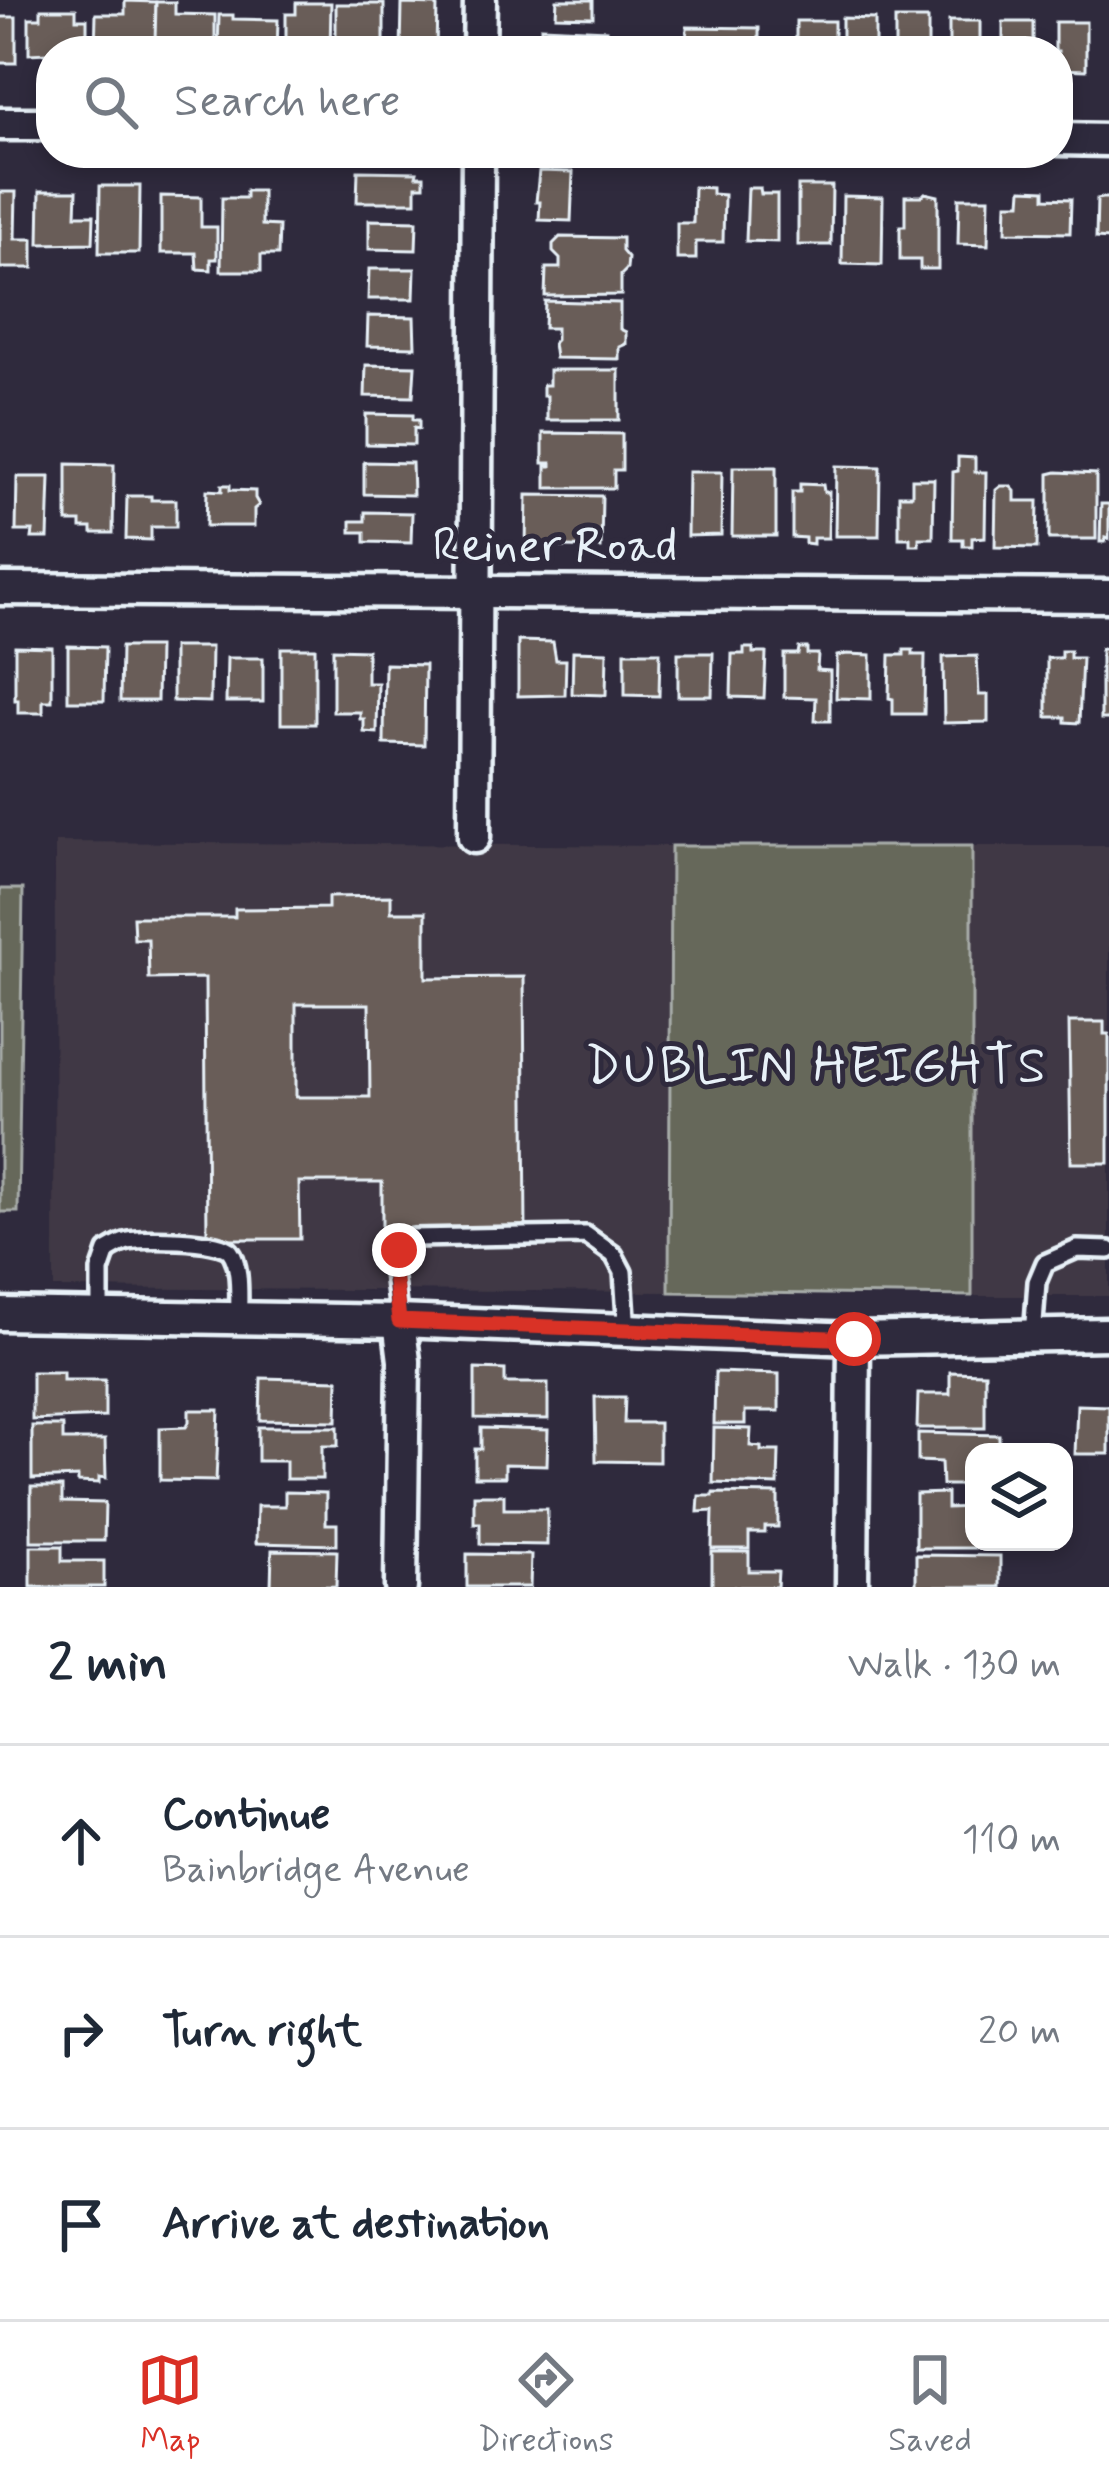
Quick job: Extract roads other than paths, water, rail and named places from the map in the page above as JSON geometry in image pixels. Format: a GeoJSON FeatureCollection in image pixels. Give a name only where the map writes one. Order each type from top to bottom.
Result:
{"type":"FeatureCollection","features":[{"type":"Feature","properties":{"kind":"street"},"geometry":{"type":"LineString","coordinates":[[479,36],[480,0]]}},
{"type":"Feature","properties":{"kind":"street"},"geometry":{"type":"LineString","coordinates":[[0,124],[36,124]]}},
{"type":"Feature","properties":{"kind":"street"},"geometry":{"type":"LineString","coordinates":[[1073,140],[1109,140]]}},
{"type":"Feature","properties":{"kind":"street"},"geometry":{"type":"LineString","coordinates":[[474,837],[478,168]]}},
{"type":"Feature","properties":{"kind":"street","name":"Reiner Road"},"geometry":{"type":"LineString","coordinates":[[0,589],[1109,596]]}},
{"type":"Feature","properties":{"kind":"street"},"geometry":{"type":"LineString","coordinates":[[0,1314],[399,1321],[854,1339],[1109,1334]]}},
{"type":"Feature","properties":{"kind":"street"},"geometry":{"type":"LineString","coordinates":[[399,1321],[404,1361],[401,1587]]}},
{"type":"Feature","properties":{"kind":"street"},"geometry":{"type":"LineString","coordinates":[[852,1587],[854,1339]]}},
{"type":"Feature","properties":{"kind":"lane"},"geometry":{"type":"LineString","coordinates":[[399,1321],[394,1272],[399,1250],[413,1238],[586,1235],[614,1255],[622,1272],[627,1332]]}},
{"type":"Feature","properties":{"kind":"lane"},"geometry":{"type":"LineString","coordinates":[[100,1316],[100,1271],[107,1251],[127,1241],[194,1241],[222,1244],[232,1253],[239,1318]]}},
{"type":"Feature","properties":{"kind":"lane"},"geometry":{"type":"LineString","coordinates":[[1034,1336],[1037,1282],[1045,1263],[1077,1249],[1109,1250]]}},
{"type":"Feature","properties":{"kind":"district","name":"DUBLIN HEIGHTS"},"geometry":{"type":"Point","coordinates":[817,1068]}}]}
